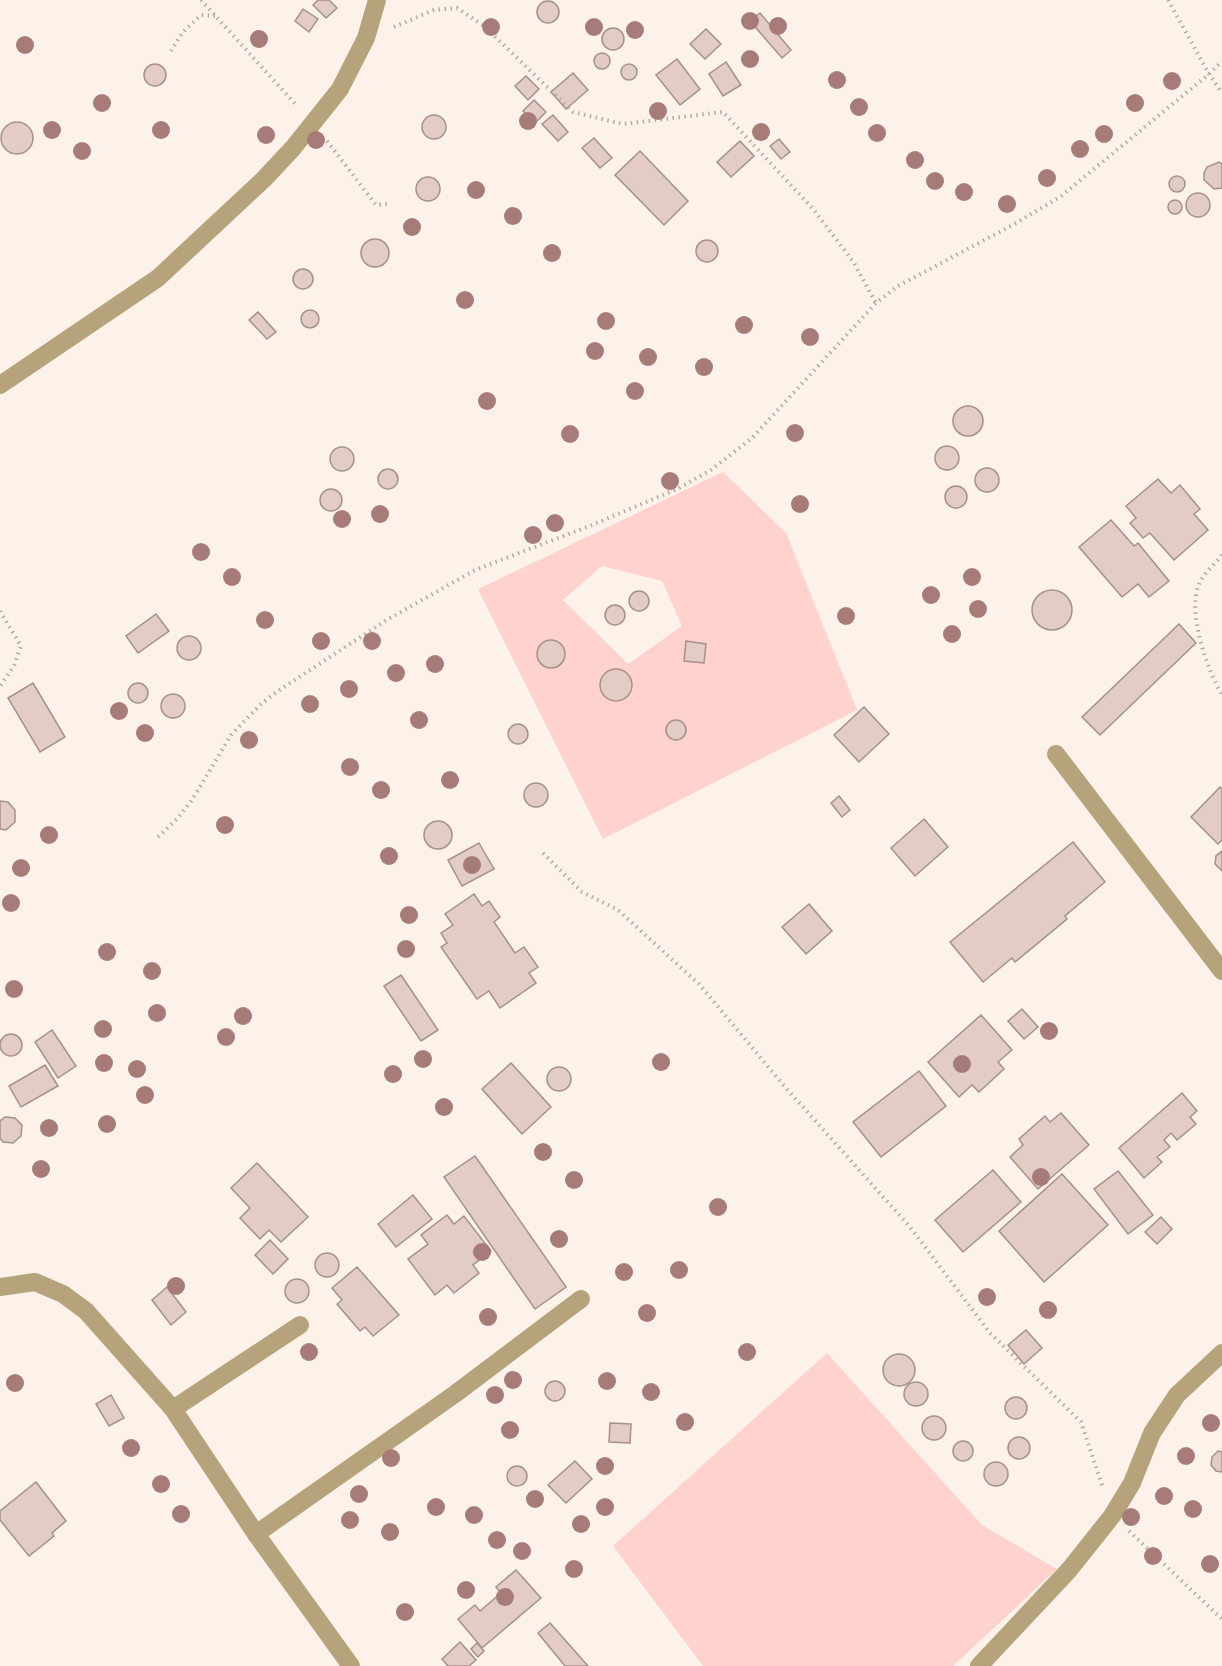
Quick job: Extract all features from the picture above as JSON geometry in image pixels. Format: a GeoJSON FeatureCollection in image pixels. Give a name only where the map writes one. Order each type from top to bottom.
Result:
{"type":"FeatureCollection","features":[{"type":"Feature","properties":{"kind":"street"},"geometry":{"type":"LineString","coordinates":[[0,385],[158,278],[226,216],[293,148],[340,89],[366,38],[377,0]]}},
{"type":"Feature","properties":{"kind":"street"},"geometry":{"type":"LineString","coordinates":[[1056,754],[1222,971]]}},
{"type":"Feature","properties":{"kind":"street"},"geometry":{"type":"LineString","coordinates":[[0,1287],[35,1282],[63,1294],[86,1311],[173,1409],[256,1534],[351,1666]]}},
{"type":"Feature","properties":{"kind":"street"},"geometry":{"type":"LineString","coordinates":[[256,1534],[455,1394],[581,1299]]}},
{"type":"Feature","properties":{"kind":"street"},"geometry":{"type":"LineString","coordinates":[[173,1409],[300,1325]]}},
{"type":"Feature","properties":{"kind":"street"},"geometry":{"type":"LineString","coordinates":[[979,1666],[1069,1570],[1112,1516],[1132,1483],[1152,1433],[1177,1395],[1222,1353]]}},
{"type":"Feature","properties":{"kind":"path"},"geometry":{"type":"LineString","coordinates":[[1168,0],[1222,93]]}},
{"type":"Feature","properties":{"kind":"path"},"geometry":{"type":"LineString","coordinates":[[366,38],[434,10],[457,9],[484,26],[573,112],[623,124],[723,112],[814,210],[854,263],[876,303]]}},
{"type":"Feature","properties":{"kind":"path"},"geometry":{"type":"LineString","coordinates":[[171,51],[182,33],[201,15],[216,16]]}},
{"type":"Feature","properties":{"kind":"path"},"geometry":{"type":"LineString","coordinates":[[158,837],[178,818],[192,800],[231,735],[244,720],[278,691],[385,621],[475,570],[678,489],[711,470],[752,438],[876,303],[898,285],[1009,227],[1060,196],[1222,61]]}},
{"type":"Feature","properties":{"kind":"path"},"geometry":{"type":"LineString","coordinates":[[1222,555],[1200,582],[1194,600],[1201,641],[1211,676],[1222,695]]}},
{"type":"Feature","properties":{"kind":"path"},"geometry":{"type":"LineString","coordinates":[[0,611],[21,646],[14,666],[0,686]]}},
{"type":"Feature","properties":{"kind":"path"},"geometry":{"type":"LineString","coordinates":[[543,853],[582,892],[618,910],[699,984],[785,1087],[910,1227],[990,1333],[1081,1422],[1112,1516],[1222,1619]]}},
{"type":"Feature","properties":{"kind":"shaded area"},"geometry":{"type":"Polygon","coordinates":[[[723,472],[786,533],[857,710],[603,839],[478,589],[723,472]],[[602,566],[563,600],[628,664],[682,626],[662,581],[602,566]]]}},
{"type":"Feature","properties":{"kind":"shaded area"},"geometry":{"type":"Polygon","coordinates":[[[827,1353],[982,1525],[1057,1569],[953,1666],[703,1666],[613,1546],[827,1353]]]}},
{"type":"Feature","properties":{"kind":"building"},"geometry":{"type":"Polygon","coordinates":[[[318,0],[329,0],[337,8],[326,18],[313,5],[318,0]]]}},
{"type":"Feature","properties":{"kind":"building"},"geometry":{"type":"Polygon","coordinates":[[[548,1],[556,4],[559,12],[556,20],[548,23],[540,20],[537,12],[540,4],[548,1]]]}},
{"type":"Feature","properties":{"kind":"building"},"geometry":{"type":"Polygon","coordinates":[[[303,9],[318,19],[309,32],[295,21],[303,9]]]}},
{"type":"Feature","properties":{"kind":"building"},"geometry":{"type":"Polygon","coordinates":[[[760,13],[791,50],[782,58],[750,21],[760,13]]]}},
{"type":"Feature","properties":{"kind":"building"},"geometry":{"type":"Polygon","coordinates":[[[613,28],[621,31],[624,39],[621,47],[613,50],[605,47],[602,39],[605,31],[613,28]]]}},
{"type":"Feature","properties":{"kind":"building"},"geometry":{"type":"Polygon","coordinates":[[[706,29],[721,44],[705,59],[690,44],[706,29]]]}},
{"type":"Feature","properties":{"kind":"building"},"geometry":{"type":"Polygon","coordinates":[[[602,53],[608,55],[610,61],[608,67],[602,69],[596,67],[594,61],[596,55],[602,53]]]}},
{"type":"Feature","properties":{"kind":"building"},"geometry":{"type":"Polygon","coordinates":[[[677,59],[700,89],[680,105],[656,75],[677,59]]]}},
{"type":"Feature","properties":{"kind":"building"},"geometry":{"type":"Polygon","coordinates":[[[726,62],[741,85],[723,96],[709,74],[726,62]]]}},
{"type":"Feature","properties":{"kind":"building"},"geometry":{"type":"Polygon","coordinates":[[[155,64],[163,67],[166,75],[163,83],[155,86],[147,83],[144,75],[147,67],[155,64]]]}},
{"type":"Feature","properties":{"kind":"building"},"geometry":{"type":"Polygon","coordinates":[[[629,64],[635,66],[637,72],[635,78],[629,80],[623,78],[621,72],[623,66],[629,64]]]}},
{"type":"Feature","properties":{"kind":"building"},"geometry":{"type":"Polygon","coordinates":[[[573,73],[588,90],[566,109],[551,92],[573,73]]]}},
{"type":"Feature","properties":{"kind":"building"},"geometry":{"type":"Polygon","coordinates":[[[526,76],[539,89],[528,100],[515,86],[526,76]]]}},
{"type":"Feature","properties":{"kind":"building"},"geometry":{"type":"Polygon","coordinates":[[[534,100],[546,112],[535,123],[523,111],[534,100]]]}},
{"type":"Feature","properties":{"kind":"building"},"geometry":{"type":"Polygon","coordinates":[[[434,115],[443,118],[446,127],[443,136],[434,139],[425,136],[422,127],[425,118],[434,115]]]}},
{"type":"Feature","properties":{"kind":"building"},"geometry":{"type":"Polygon","coordinates":[[[553,115],[568,132],[558,141],[542,124],[553,115]]]}},
{"type":"Feature","properties":{"kind":"building"},"geometry":{"type":"Polygon","coordinates":[[[17,122],[28,127],[33,138],[28,149],[17,154],[6,149],[1,138],[6,127],[17,122]]]}},
{"type":"Feature","properties":{"kind":"building"},"geometry":{"type":"Polygon","coordinates":[[[594,138],[612,158],[600,168],[582,148],[594,138]]]}},
{"type":"Feature","properties":{"kind":"building"},"geometry":{"type":"Polygon","coordinates":[[[779,139],[790,152],[781,159],[770,146],[779,139]]]}},
{"type":"Feature","properties":{"kind":"building"},"geometry":{"type":"Polygon","coordinates":[[[740,141],[754,156],[731,177],[717,162],[740,141]]]}},
{"type":"Feature","properties":{"kind":"building"},"geometry":{"type":"Polygon","coordinates":[[[640,151],[688,201],[664,225],[615,175],[640,151]]]}},
{"type":"Feature","properties":{"kind":"building"},"geometry":{"type":"Polygon","coordinates":[[[1219,162],[1222,164],[1222,188],[1214,189],[1204,180],[1204,173],[1207,167],[1219,162]]]}},
{"type":"Feature","properties":{"kind":"building"},"geometry":{"type":"Polygon","coordinates":[[[1177,176],[1183,178],[1185,184],[1183,190],[1177,192],[1171,190],[1169,184],[1171,178],[1177,176]]]}},
{"type":"Feature","properties":{"kind":"building"},"geometry":{"type":"Polygon","coordinates":[[[428,177],[437,180],[440,189],[437,198],[428,201],[419,198],[416,189],[419,180],[428,177]]]}},
{"type":"Feature","properties":{"kind":"building"},"geometry":{"type":"Polygon","coordinates":[[[1198,193],[1206,197],[1210,205],[1206,213],[1198,217],[1190,213],[1186,205],[1190,197],[1198,193]]]}},
{"type":"Feature","properties":{"kind":"building"},"geometry":{"type":"Polygon","coordinates":[[[1175,200],[1180,202],[1182,207],[1180,212],[1175,214],[1170,212],[1168,207],[1170,202],[1175,200]]]}},
{"type":"Feature","properties":{"kind":"building"},"geometry":{"type":"Polygon","coordinates":[[[375,239],[385,243],[389,253],[385,263],[375,267],[365,263],[361,253],[365,243],[375,239]]]}},
{"type":"Feature","properties":{"kind":"building"},"geometry":{"type":"Polygon","coordinates":[[[707,240],[717,247],[718,251],[711,261],[707,262],[697,255],[696,251],[703,241],[707,240]]]}},
{"type":"Feature","properties":{"kind":"building"},"geometry":{"type":"Polygon","coordinates":[[[303,269],[310,272],[313,279],[310,286],[303,289],[296,286],[293,279],[296,272],[303,269]]]}},
{"type":"Feature","properties":{"kind":"building"},"geometry":{"type":"Polygon","coordinates":[[[306,310],[314,310],[319,315],[317,326],[306,328],[301,323],[301,315],[306,310]]]}},
{"type":"Feature","properties":{"kind":"building"},"geometry":{"type":"Polygon","coordinates":[[[258,312],[276,332],[267,339],[249,320],[258,312]]]}},
{"type":"Feature","properties":{"kind":"building"},"geometry":{"type":"Polygon","coordinates":[[[968,406],[974,407],[982,415],[982,427],[974,435],[968,436],[962,435],[954,427],[953,421],[954,415],[962,407],[968,406]]]}},
{"type":"Feature","properties":{"kind":"building"},"geometry":{"type":"Polygon","coordinates":[[[947,446],[952,447],[958,453],[958,463],[952,469],[947,470],[942,469],[936,463],[935,458],[936,453],[942,447],[947,446]]]}},
{"type":"Feature","properties":{"kind":"building"},"geometry":{"type":"Polygon","coordinates":[[[337,447],[347,447],[354,454],[354,464],[347,471],[337,471],[330,464],[330,454],[337,447]]]}},
{"type":"Feature","properties":{"kind":"building"},"geometry":{"type":"Polygon","coordinates":[[[987,468],[996,471],[999,480],[996,489],[987,492],[978,489],[975,480],[978,471],[987,468]]]}},
{"type":"Feature","properties":{"kind":"building"},"geometry":{"type":"Polygon","coordinates":[[[388,469],[395,472],[398,479],[395,486],[388,489],[381,486],[378,479],[381,472],[388,469]]]}},
{"type":"Feature","properties":{"kind":"building"},"geometry":{"type":"Polygon","coordinates":[[[1158,479],[1171,493],[1180,485],[1200,509],[1194,514],[1208,530],[1174,560],[1150,533],[1143,538],[1130,523],[1136,518],[1126,506],[1158,479]]]}},
{"type":"Feature","properties":{"kind":"building"},"geometry":{"type":"Polygon","coordinates":[[[956,486],[964,489],[967,497],[964,505],[956,508],[948,505],[945,497],[948,489],[956,486]]]}},
{"type":"Feature","properties":{"kind":"building"},"geometry":{"type":"Polygon","coordinates":[[[331,489],[339,492],[342,500],[339,508],[331,511],[323,508],[320,500],[323,492],[331,489]]]}},
{"type":"Feature","properties":{"kind":"building"},"geometry":{"type":"Polygon","coordinates":[[[1111,520],[1134,546],[1138,543],[1169,581],[1149,597],[1138,584],[1122,597],[1079,547],[1111,520]]]}},
{"type":"Feature","properties":{"kind":"building"},"geometry":{"type":"Polygon","coordinates":[[[1052,590],[1066,596],[1072,610],[1066,624],[1052,630],[1038,624],[1032,610],[1038,596],[1052,590]]]}},
{"type":"Feature","properties":{"kind":"building"},"geometry":{"type":"Polygon","coordinates":[[[635,591],[643,591],[649,597],[649,605],[643,611],[635,611],[629,605],[629,597],[635,591]]]}},
{"type":"Feature","properties":{"kind":"building"},"geometry":{"type":"Polygon","coordinates":[[[615,605],[622,608],[625,615],[622,622],[615,625],[608,622],[605,615],[608,608],[615,605]]]}},
{"type":"Feature","properties":{"kind":"building"},"geometry":{"type":"Polygon","coordinates":[[[156,614],[169,631],[138,653],[126,636],[156,614]]]}},
{"type":"Feature","properties":{"kind":"building"},"geometry":{"type":"Polygon","coordinates":[[[1179,624],[1196,643],[1100,735],[1082,717],[1179,624]]]}},
{"type":"Feature","properties":{"kind":"building"},"geometry":{"type":"Polygon","coordinates":[[[189,636],[197,640],[201,648],[197,656],[189,660],[181,656],[177,648],[181,640],[189,636]]]}},
{"type":"Feature","properties":{"kind":"building"},"geometry":{"type":"Polygon","coordinates":[[[551,640],[561,644],[565,654],[561,664],[551,668],[541,664],[537,654],[541,644],[551,640]]]}},
{"type":"Feature","properties":{"kind":"building"},"geometry":{"type":"Polygon","coordinates":[[[686,641],[706,644],[704,663],[684,661],[686,641]]]}},
{"type":"Feature","properties":{"kind":"building"},"geometry":{"type":"Polygon","coordinates":[[[616,669],[627,674],[632,685],[627,696],[616,701],[605,696],[600,685],[605,674],[616,669]]]}},
{"type":"Feature","properties":{"kind":"building"},"geometry":{"type":"Polygon","coordinates":[[[33,683],[65,737],[40,752],[8,698],[33,683]]]}},
{"type":"Feature","properties":{"kind":"building"},"geometry":{"type":"Polygon","coordinates":[[[138,683],[145,686],[148,693],[145,700],[138,703],[131,700],[128,693],[131,686],[138,683]]]}},
{"type":"Feature","properties":{"kind":"building"},"geometry":{"type":"Polygon","coordinates":[[[173,694],[178,695],[184,701],[184,711],[178,717],[173,718],[168,717],[162,711],[161,706],[162,701],[168,695],[173,694]]]}},
{"type":"Feature","properties":{"kind":"building"},"geometry":{"type":"Polygon","coordinates":[[[864,707],[889,734],[859,762],[834,735],[864,707]]]}},
{"type":"Feature","properties":{"kind":"building"},"geometry":{"type":"Polygon","coordinates":[[[676,720],[683,723],[686,730],[683,737],[676,740],[669,737],[666,730],[669,723],[676,720]]]}},
{"type":"Feature","properties":{"kind":"building"},"geometry":{"type":"Polygon","coordinates":[[[518,724],[525,727],[528,734],[525,741],[518,744],[511,741],[508,734],[511,727],[518,724]]]}},
{"type":"Feature","properties":{"kind":"building"},"geometry":{"type":"Polygon","coordinates":[[[536,783],[545,786],[548,795],[545,804],[536,807],[527,804],[524,795],[527,786],[536,783]]]}},
{"type":"Feature","properties":{"kind":"building"},"geometry":{"type":"Polygon","coordinates":[[[1220,787],[1222,789],[1222,840],[1218,844],[1191,817],[1220,787]]]}},
{"type":"Feature","properties":{"kind":"building"},"geometry":{"type":"Polygon","coordinates":[[[839,796],[850,810],[842,817],[831,803],[839,796]]]}},
{"type":"Feature","properties":{"kind":"building"},"geometry":{"type":"Polygon","coordinates":[[[0,801],[8,802],[15,810],[15,822],[6,830],[0,829],[0,801]]]}},
{"type":"Feature","properties":{"kind":"building"},"geometry":{"type":"Polygon","coordinates":[[[924,819],[948,847],[915,876],[891,848],[924,819]]]}},
{"type":"Feature","properties":{"kind":"building"},"geometry":{"type":"Polygon","coordinates":[[[438,821],[448,825],[452,835],[448,845],[438,849],[428,845],[424,835],[428,825],[438,821]]]}},
{"type":"Feature","properties":{"kind":"building"},"geometry":{"type":"Polygon","coordinates":[[[1073,842],[1105,882],[1065,916],[1067,919],[1015,962],[1012,958],[983,982],[950,942],[1073,842]]]}},
{"type":"Feature","properties":{"kind":"building"},"geometry":{"type":"Polygon","coordinates":[[[479,843],[494,869],[462,886],[448,860],[479,843]]]}},
{"type":"Feature","properties":{"kind":"building"},"geometry":{"type":"Polygon","coordinates":[[[1222,851],[1222,871],[1215,864],[1216,856],[1222,851]]]}},
{"type":"Feature","properties":{"kind":"building"},"geometry":{"type":"Polygon","coordinates":[[[474,894],[482,906],[489,901],[500,917],[494,922],[515,953],[524,947],[538,967],[529,973],[536,983],[500,1008],[489,991],[477,999],[441,947],[447,943],[441,933],[453,925],[445,914],[474,894]]]}},
{"type":"Feature","properties":{"kind":"building"},"geometry":{"type":"Polygon","coordinates":[[[809,904],[832,931],[806,954],[782,927],[809,904]]]}},
{"type":"Feature","properties":{"kind":"building"},"geometry":{"type":"Polygon","coordinates":[[[401,975],[438,1030],[421,1041],[384,986],[401,975]]]}},
{"type":"Feature","properties":{"kind":"building"},"geometry":{"type":"Polygon","coordinates":[[[1022,1009],[1038,1027],[1024,1039],[1008,1021],[1022,1009]]]}},
{"type":"Feature","properties":{"kind":"building"},"geometry":{"type":"Polygon","coordinates":[[[981,1015],[1012,1050],[998,1062],[1004,1069],[979,1092],[972,1085],[959,1097],[928,1062],[981,1015]]]}},
{"type":"Feature","properties":{"kind":"building"},"geometry":{"type":"Polygon","coordinates":[[[52,1030],[76,1066],[58,1078],[35,1042],[52,1030]]]}},
{"type":"Feature","properties":{"kind":"building"},"geometry":{"type":"Polygon","coordinates":[[[11,1034],[19,1037],[22,1045],[19,1053],[11,1056],[3,1053],[0,1045],[3,1037],[11,1034]]]}},
{"type":"Feature","properties":{"kind":"building"},"geometry":{"type":"Polygon","coordinates":[[[511,1063],[551,1107],[522,1134],[482,1089],[511,1063]]]}},
{"type":"Feature","properties":{"kind":"building"},"geometry":{"type":"Polygon","coordinates":[[[45,1065],[58,1086],[21,1107],[9,1086],[45,1065]]]}},
{"type":"Feature","properties":{"kind":"building"},"geometry":{"type":"Polygon","coordinates":[[[559,1067],[567,1071],[571,1079],[567,1087],[559,1091],[551,1087],[547,1079],[551,1071],[559,1067]]]}},
{"type":"Feature","properties":{"kind":"building"},"geometry":{"type":"Polygon","coordinates":[[[919,1071],[946,1106],[881,1157],[853,1122],[919,1071]]]}},
{"type":"Feature","properties":{"kind":"building"},"geometry":{"type":"Polygon","coordinates":[[[1182,1093],[1197,1111],[1190,1117],[1196,1124],[1177,1140],[1171,1133],[1164,1140],[1170,1147],[1157,1157],[1162,1162],[1144,1178],[1119,1148],[1182,1093]]]}},
{"type":"Feature","properties":{"kind":"building"},"geometry":{"type":"Polygon","coordinates":[[[1061,1113],[1089,1145],[1038,1189],[1010,1157],[1023,1145],[1019,1139],[1045,1116],[1050,1122],[1061,1113]]]}},
{"type":"Feature","properties":{"kind":"building"},"geometry":{"type":"Polygon","coordinates":[[[5,1117],[15,1118],[22,1125],[21,1136],[13,1143],[3,1142],[0,1138],[0,1121],[5,1117]]]}},
{"type":"Feature","properties":{"kind":"building"},"geometry":{"type":"Polygon","coordinates":[[[475,1156],[566,1287],[535,1309],[444,1177],[475,1156]]]}},
{"type":"Feature","properties":{"kind":"building"},"geometry":{"type":"Polygon","coordinates":[[[257,1163],[308,1217],[281,1242],[269,1230],[260,1239],[240,1218],[250,1208],[231,1188],[257,1163]]]}},
{"type":"Feature","properties":{"kind":"building"},"geometry":{"type":"Polygon","coordinates":[[[993,1170],[1021,1202],[963,1252],[935,1220],[993,1170]]]}},
{"type":"Feature","properties":{"kind":"building"},"geometry":{"type":"Polygon","coordinates":[[[1118,1171],[1153,1215],[1128,1234],[1094,1189],[1118,1171]]]}},
{"type":"Feature","properties":{"kind":"building"},"geometry":{"type":"Polygon","coordinates":[[[1062,1174],[1108,1225],[1044,1282],[999,1231],[1062,1174]]]}},
{"type":"Feature","properties":{"kind":"building"},"geometry":{"type":"Polygon","coordinates":[[[413,1195],[432,1219],[396,1247],[378,1224],[413,1195]]]}},
{"type":"Feature","properties":{"kind":"building"},"geometry":{"type":"Polygon","coordinates":[[[447,1215],[454,1224],[464,1216],[491,1251],[473,1265],[479,1273],[454,1293],[447,1285],[435,1295],[408,1259],[428,1244],[421,1235],[447,1215]]]}},
{"type":"Feature","properties":{"kind":"building"},"geometry":{"type":"Polygon","coordinates":[[[1161,1217],[1172,1229],[1157,1244],[1145,1232],[1161,1217]]]}},
{"type":"Feature","properties":{"kind":"building"},"geometry":{"type":"Polygon","coordinates":[[[270,1240],[288,1259],[273,1274],[255,1255],[270,1240]]]}},
{"type":"Feature","properties":{"kind":"building"},"geometry":{"type":"Polygon","coordinates":[[[327,1253],[335,1257],[339,1265],[335,1273],[327,1277],[319,1273],[315,1265],[319,1257],[327,1253]]]}},
{"type":"Feature","properties":{"kind":"building"},"geometry":{"type":"Polygon","coordinates":[[[357,1267],[399,1315],[373,1336],[365,1327],[360,1331],[337,1304],[342,1300],[332,1288],[357,1267]]]}},
{"type":"Feature","properties":{"kind":"building"},"geometry":{"type":"Polygon","coordinates":[[[297,1279],[305,1283],[309,1291],[305,1299],[297,1303],[289,1299],[285,1291],[289,1283],[297,1279]]]}},
{"type":"Feature","properties":{"kind":"building"},"geometry":{"type":"Polygon","coordinates":[[[167,1287],[186,1312],[171,1325],[152,1300],[167,1287]]]}},
{"type":"Feature","properties":{"kind":"building"},"geometry":{"type":"Polygon","coordinates":[[[1026,1330],[1042,1348],[1024,1364],[1008,1345],[1026,1330]]]}},
{"type":"Feature","properties":{"kind":"building"},"geometry":{"type":"Polygon","coordinates":[[[899,1354],[910,1359],[915,1370],[910,1381],[899,1386],[888,1381],[883,1370],[888,1359],[899,1354]]]}},
{"type":"Feature","properties":{"kind":"building"},"geometry":{"type":"Polygon","coordinates":[[[555,1381],[562,1384],[565,1391],[562,1398],[555,1401],[548,1398],[545,1391],[548,1384],[555,1381]]]}},
{"type":"Feature","properties":{"kind":"building"},"geometry":{"type":"Polygon","coordinates":[[[916,1382],[925,1385],[928,1394],[925,1403],[916,1406],[907,1403],[904,1394],[907,1385],[916,1382]]]}},
{"type":"Feature","properties":{"kind":"building"},"geometry":{"type":"Polygon","coordinates":[[[111,1395],[124,1418],[109,1426],[96,1404],[111,1395]]]}},
{"type":"Feature","properties":{"kind":"building"},"geometry":{"type":"Polygon","coordinates":[[[1016,1397],[1024,1400],[1027,1408],[1024,1416],[1016,1419],[1008,1416],[1005,1408],[1008,1400],[1016,1397]]]}},
{"type":"Feature","properties":{"kind":"building"},"geometry":{"type":"Polygon","coordinates":[[[934,1416],[939,1417],[945,1423],[945,1433],[939,1439],[934,1440],[929,1439],[923,1433],[922,1428],[923,1423],[929,1417],[934,1416]]]}},
{"type":"Feature","properties":{"kind":"building"},"geometry":{"type":"Polygon","coordinates":[[[610,1423],[631,1424],[630,1443],[609,1442],[610,1423]]]}},
{"type":"Feature","properties":{"kind":"building"},"geometry":{"type":"Polygon","coordinates":[[[1019,1437],[1027,1440],[1030,1448],[1027,1456],[1019,1459],[1011,1456],[1008,1448],[1011,1440],[1019,1437]]]}},
{"type":"Feature","properties":{"kind":"building"},"geometry":{"type":"Polygon","coordinates":[[[963,1441],[970,1444],[973,1451],[970,1458],[963,1461],[956,1458],[953,1451],[956,1444],[963,1441]]]}},
{"type":"Feature","properties":{"kind":"building"},"geometry":{"type":"Polygon","coordinates":[[[1218,1451],[1222,1452],[1222,1472],[1216,1471],[1211,1465],[1212,1457],[1218,1451]]]}},
{"type":"Feature","properties":{"kind":"building"},"geometry":{"type":"Polygon","coordinates":[[[575,1461],[592,1479],[566,1503],[548,1485],[575,1461]]]}},
{"type":"Feature","properties":{"kind":"building"},"geometry":{"type":"Polygon","coordinates":[[[996,1462],[1001,1463],[1007,1469],[1007,1479],[1001,1485],[996,1486],[991,1485],[985,1479],[984,1474],[985,1469],[991,1463],[996,1462]]]}},
{"type":"Feature","properties":{"kind":"building"},"geometry":{"type":"Polygon","coordinates":[[[517,1466],[524,1469],[527,1476],[524,1483],[517,1486],[510,1483],[507,1476],[510,1469],[517,1466]]]}},
{"type":"Feature","properties":{"kind":"building"},"geometry":{"type":"Polygon","coordinates":[[[36,1482],[66,1521],[52,1533],[54,1536],[29,1556],[0,1520],[0,1511],[36,1482]]]}},
{"type":"Feature","properties":{"kind":"building"},"geometry":{"type":"Polygon","coordinates":[[[516,1570],[541,1598],[482,1648],[458,1619],[475,1605],[480,1611],[501,1593],[496,1587],[516,1570]]]}},
{"type":"Feature","properties":{"kind":"building"},"geometry":{"type":"Polygon","coordinates":[[[550,1623],[588,1666],[565,1666],[538,1633],[550,1623]]]}},
{"type":"Feature","properties":{"kind":"building"},"geometry":{"type":"Polygon","coordinates":[[[460,1642],[476,1660],[469,1666],[448,1666],[442,1659],[460,1642]]]}},
{"type":"Feature","properties":{"kind":"building"},"geometry":{"type":"Polygon","coordinates":[[[477,1643],[484,1651],[478,1657],[471,1649],[477,1643]]]}}]}
